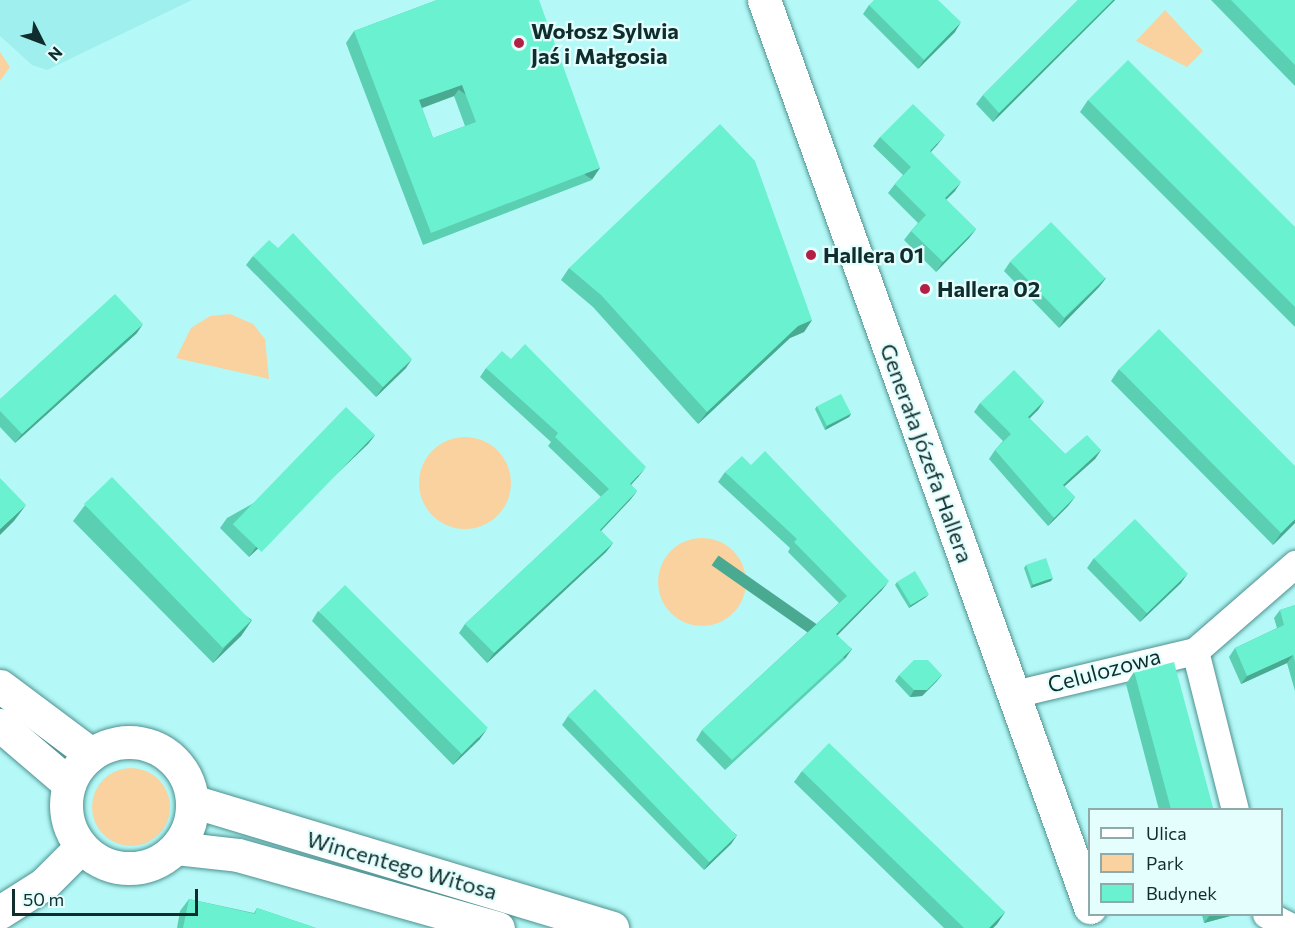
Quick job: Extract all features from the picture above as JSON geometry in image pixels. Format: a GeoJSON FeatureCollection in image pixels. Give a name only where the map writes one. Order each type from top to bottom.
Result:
{"type":"FeatureCollection","features":[{"type":"Feature","properties":{"kind":"main road","name":"Generała Józefa Hallera"},"geometry":{"type":"LineString","coordinates":[[764,0],[1088,904]]}},
{"type":"Feature","properties":{"kind":"main road"},"geometry":{"type":"LineString","coordinates":[[0,686],[91,754]]}},
{"type":"Feature","properties":{"kind":"main road"},"geometry":{"type":"LineString","coordinates":[[0,726],[69,784]]}},
{"type":"Feature","properties":{"kind":"main road"},"geometry":{"type":"LineString","coordinates":[[122,742],[155,748],[181,770],[192,801],[185,834],[176,848],[162,859],[128,869],[111,866],[81,847],[66,817],[69,784],[91,754],[122,742]]}},
{"type":"Feature","properties":{"kind":"main road","name":"Wincentego Witosa"},"geometry":{"type":"LineString","coordinates":[[192,801],[612,928]]}},
{"type":"Feature","properties":{"kind":"main road"},"geometry":{"type":"LineString","coordinates":[[0,912],[44,884],[81,847]]}},
{"type":"Feature","properties":{"kind":"main road","name":"Wincentego Witosa"},"geometry":{"type":"LineString","coordinates":[[176,848],[238,855],[498,928]]}},
{"type":"Feature","properties":{"kind":"street","name":"Celulozowa"},"geometry":{"type":"LineString","coordinates":[[1014,694],[1195,651],[1295,564]]}},
{"type":"Feature","properties":{"kind":"street"},"geometry":{"type":"LineString","coordinates":[[1195,651],[1234,808]]}},
{"type":"Feature","properties":{"kind":"street"},"geometry":{"type":"LineString","coordinates":[[1268,916],[1293,928]]}},
{"type":"Feature","properties":{"kind":"shaded area"},"geometry":{"type":"Polygon","coordinates":[[[0,0],[192,0],[47,70],[32,65],[0,36],[0,0]]]}},
{"type":"Feature","properties":{"kind":"green space"},"geometry":{"type":"Polygon","coordinates":[[[1165,10],[1203,51],[1187,67],[1136,41],[1165,10]]]}},
{"type":"Feature","properties":{"kind":"green space"},"geometry":{"type":"Polygon","coordinates":[[[0,52],[10,67],[0,81],[0,52]]]}},
{"type":"Feature","properties":{"kind":"green space"},"geometry":{"type":"Polygon","coordinates":[[[230,314],[253,324],[265,339],[269,379],[176,358],[191,328],[210,316],[230,314]]]}},
{"type":"Feature","properties":{"kind":"green space"},"geometry":{"type":"Polygon","coordinates":[[[465,437],[483,440],[498,450],[508,465],[511,483],[508,501],[498,516],[483,526],[465,529],[447,526],[432,516],[422,501],[419,483],[422,465],[432,450],[447,440],[465,437]]]}},
{"type":"Feature","properties":{"kind":"green space"},"geometry":{"type":"Polygon","coordinates":[[[702,538],[727,545],[739,557],[746,582],[739,607],[727,619],[702,626],[677,619],[665,607],[658,582],[665,557],[677,545],[702,538]]]}},
{"type":"Feature","properties":{"kind":"green space"},"geometry":{"type":"Polygon","coordinates":[[[131,768],[146,771],[159,779],[167,792],[170,807],[167,822],[159,835],[146,843],[131,846],[116,843],[103,835],[95,822],[92,807],[95,792],[103,779],[116,771],[131,768]]]}},
{"type":"Feature","properties":{"kind":"building"},"geometry":{"type":"Polygon","coordinates":[[[437,0],[539,0],[600,168],[431,233],[354,31],[437,0]],[[462,85],[419,100],[433,138],[476,122],[462,85]]]}},
{"type":"Feature","properties":{"kind":"building"},"geometry":{"type":"Polygon","coordinates":[[[874,0],[938,0],[961,22],[924,60],[869,5],[874,0]]]}},
{"type":"Feature","properties":{"kind":"building"},"geometry":{"type":"Polygon","coordinates":[[[1078,0],[1113,0],[999,113],[983,95],[1078,0]]]}},
{"type":"Feature","properties":{"kind":"building"},"geometry":{"type":"Polygon","coordinates":[[[1231,0],[1295,0],[1295,65],[1231,0]]]}},
{"type":"Feature","properties":{"kind":"building"},"geometry":{"type":"Polygon","coordinates":[[[1128,60],[1295,227],[1295,307],[1088,100],[1128,60]]]}},
{"type":"Feature","properties":{"kind":"building"},"geometry":{"type":"Polygon","coordinates":[[[913,104],[945,135],[930,151],[961,182],[945,198],[976,229],[943,262],[911,231],[926,215],[895,184],[911,167],[880,137],[913,104]]]}},
{"type":"Feature","properties":{"kind":"building"},"geometry":{"type":"Polygon","coordinates":[[[720,124],[755,161],[812,320],[798,326],[707,412],[601,295],[569,268],[720,124]]]}},
{"type":"Feature","properties":{"kind":"building"},"geometry":{"type":"Polygon","coordinates":[[[1051,222],[1105,278],[1064,318],[1010,262],[1051,222]]]}},
{"type":"Feature","properties":{"kind":"building"},"geometry":{"type":"Polygon","coordinates":[[[293,233],[412,359],[383,387],[253,256],[269,240],[278,248],[293,233]]]}},
{"type":"Feature","properties":{"kind":"building"},"geometry":{"type":"Polygon","coordinates":[[[115,294],[143,324],[22,434],[0,411],[0,399],[115,294]]]}},
{"type":"Feature","properties":{"kind":"building"},"geometry":{"type":"Polygon","coordinates":[[[1159,329],[1295,466],[1295,519],[1281,533],[1119,369],[1159,329]]]}},
{"type":"Feature","properties":{"kind":"building"},"geometry":{"type":"Polygon","coordinates":[[[525,344],[646,467],[630,484],[637,491],[600,530],[613,543],[494,653],[465,624],[609,489],[555,437],[558,433],[486,368],[502,351],[511,359],[525,344]]]}},
{"type":"Feature","properties":{"kind":"building"},"geometry":{"type":"Polygon","coordinates":[[[1014,370],[1044,401],[1028,417],[1065,454],[1087,435],[1101,450],[1063,485],[1075,497],[1054,518],[995,450],[1011,434],[980,403],[1014,370]]]}},
{"type":"Feature","properties":{"kind":"building"},"geometry":{"type":"Polygon","coordinates":[[[841,394],[851,414],[827,426],[817,406],[841,394]]]}},
{"type":"Feature","properties":{"kind":"building"},"geometry":{"type":"Polygon","coordinates":[[[346,407],[375,435],[262,552],[233,524],[346,407]]]}},
{"type":"Feature","properties":{"kind":"building"},"geometry":{"type":"Polygon","coordinates":[[[765,451],[889,581],[836,634],[852,649],[732,760],[702,730],[847,596],[794,542],[797,539],[725,472],[742,456],[751,465],[765,451]]]}},
{"type":"Feature","properties":{"kind":"building"},"geometry":{"type":"Polygon","coordinates":[[[112,477],[251,621],[223,648],[84,504],[112,477]]]}},
{"type":"Feature","properties":{"kind":"building"},"geometry":{"type":"Polygon","coordinates":[[[0,478],[26,505],[0,529],[0,478]]]}},
{"type":"Feature","properties":{"kind":"building"},"geometry":{"type":"Polygon","coordinates":[[[1135,519],[1188,574],[1147,613],[1094,559],[1135,519]]]}},
{"type":"Feature","properties":{"kind":"building"},"geometry":{"type":"Polygon","coordinates":[[[1046,558],[1053,578],[1033,585],[1026,565],[1046,558]]]}},
{"type":"Feature","properties":{"kind":"building"},"geometry":{"type":"Polygon","coordinates":[[[915,571],[929,594],[911,605],[897,582],[915,571]]]}},
{"type":"Feature","properties":{"kind":"building"},"geometry":{"type":"Polygon","coordinates":[[[345,585],[488,728],[462,754],[319,611],[345,585]]]}},
{"type":"Feature","properties":{"kind":"building"},"geometry":{"type":"Polygon","coordinates":[[[1295,605],[1295,662],[1293,655],[1247,676],[1235,648],[1284,625],[1280,610],[1295,605]]]}},
{"type":"Feature","properties":{"kind":"building"},"geometry":{"type":"Polygon","coordinates":[[[914,660],[928,660],[942,675],[927,690],[914,690],[899,675],[914,660]]]}},
{"type":"Feature","properties":{"kind":"building"},"geometry":{"type":"Polygon","coordinates":[[[1174,662],[1213,808],[1171,808],[1134,673],[1174,662]]]}},
{"type":"Feature","properties":{"kind":"building"},"geometry":{"type":"Polygon","coordinates":[[[595,689],[737,836],[709,862],[568,715],[595,689]]]}},
{"type":"Feature","properties":{"kind":"building"},"geometry":{"type":"Polygon","coordinates":[[[829,743],[1005,912],[989,928],[964,928],[802,771],[829,743]]]}},
{"type":"Feature","properties":{"kind":"building"},"geometry":{"type":"Polygon","coordinates":[[[189,899],[255,914],[257,908],[316,928],[183,928],[189,899]]]}},
{"type":"Feature","properties":{"kind":"place","name":"Wołosz Sylwia Jaś i Małgosia"},"geometry":{"type":"Point","coordinates":[519,43]}},
{"type":"Feature","properties":{"kind":"place","name":"Hallera 01"},"geometry":{"type":"Point","coordinates":[811,255]}},
{"type":"Feature","properties":{"kind":"place","name":"Hallera 02"},"geometry":{"type":"Point","coordinates":[925,289]}}]}
